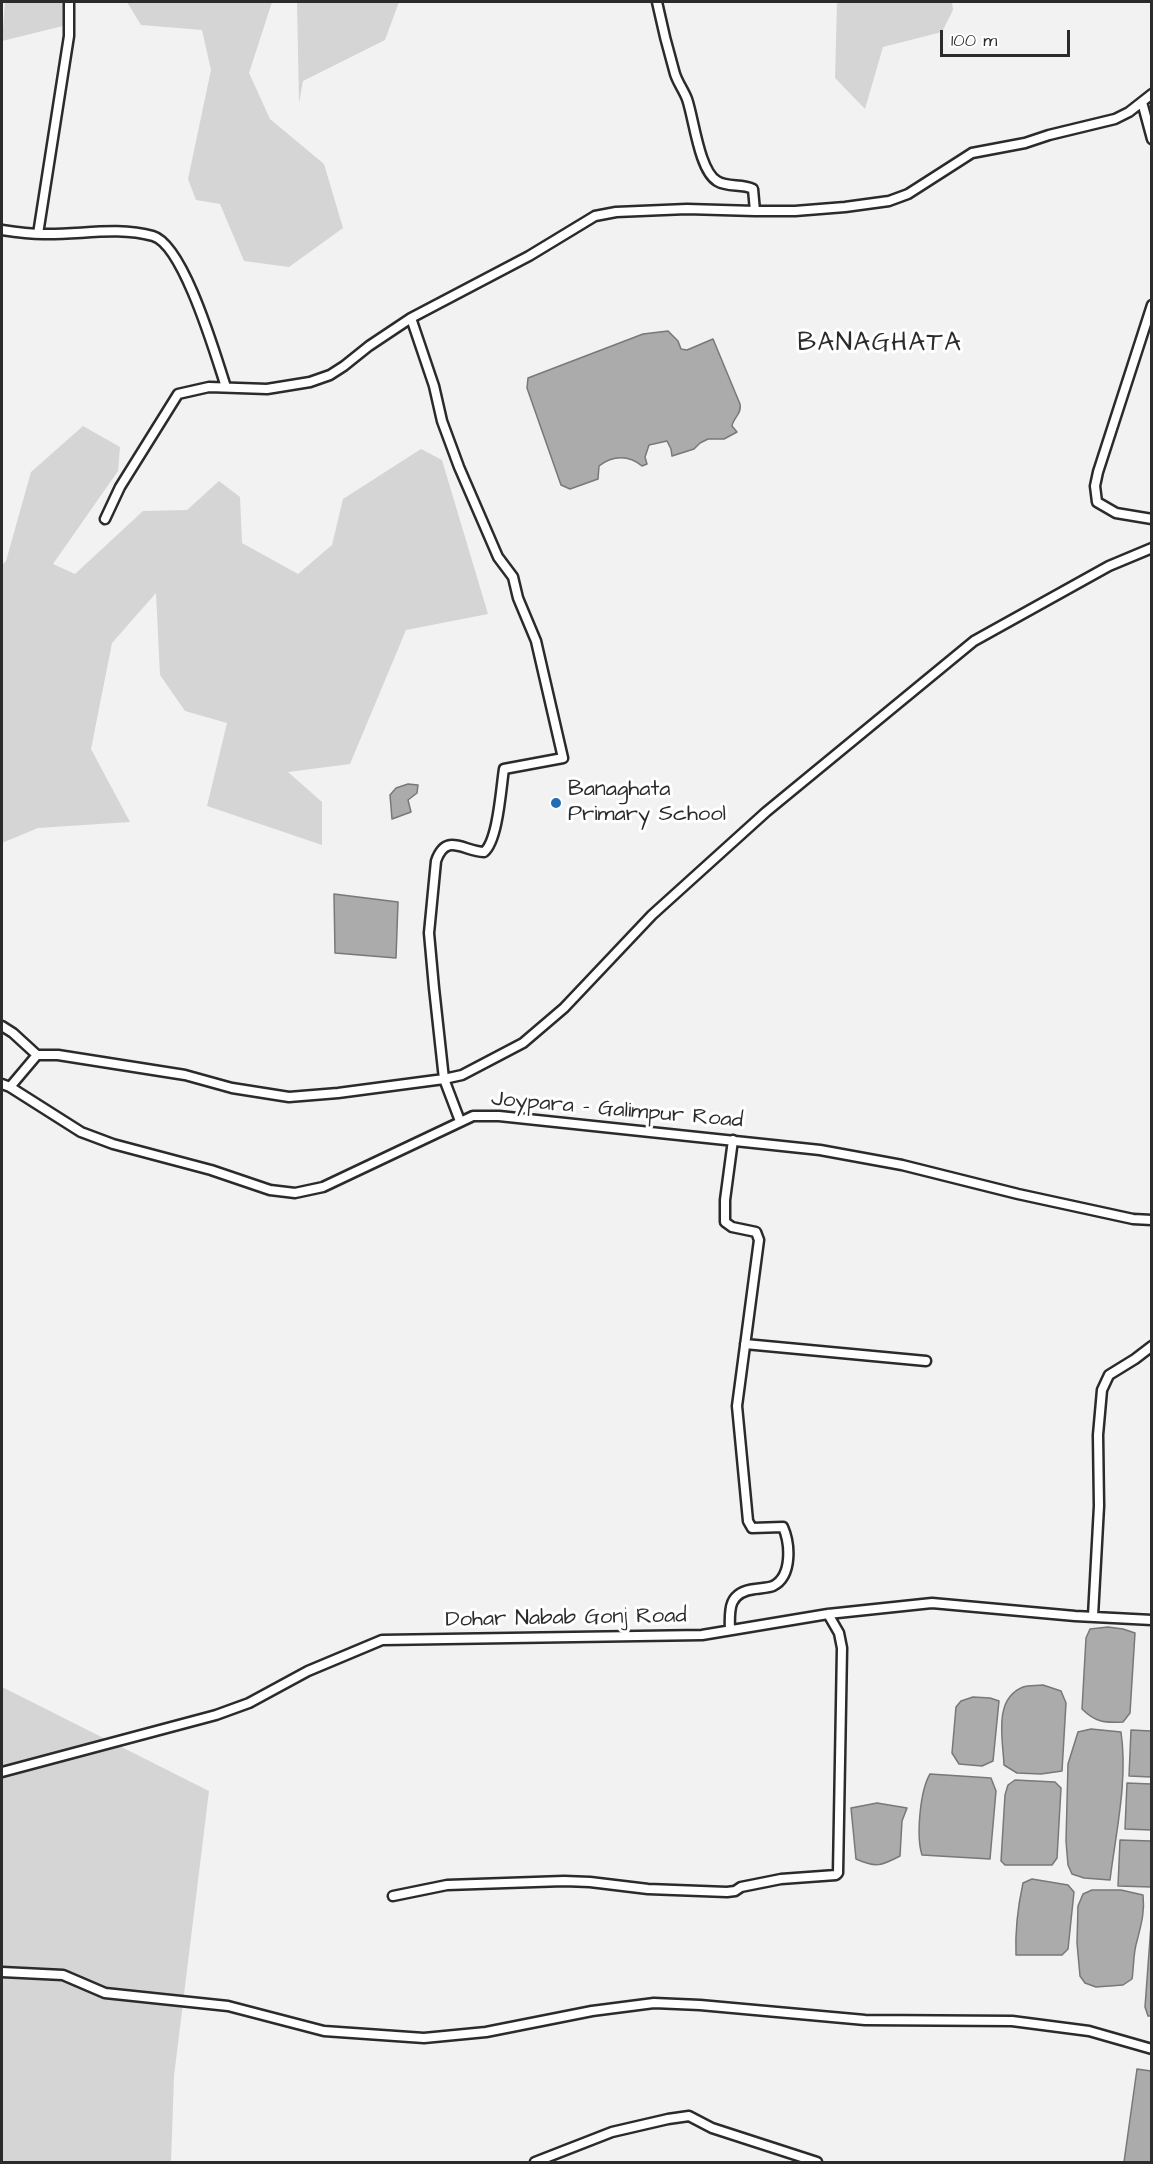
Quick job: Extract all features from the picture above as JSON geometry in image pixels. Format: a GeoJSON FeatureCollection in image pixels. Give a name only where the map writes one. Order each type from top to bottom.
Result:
{"type":"FeatureCollection","features":[{"type":"Feature","properties":{"kind":"street"},"geometry":{"type":"LineString","coordinates":[[38,234],[69,36],[69,2]]}},
{"type":"Feature","properties":{"kind":"street"},"geometry":{"type":"LineString","coordinates":[[657,2],[676,77],[687,98],[704,162],[717,182],[753,189],[755,212]]}},
{"type":"Feature","properties":{"kind":"street"},"geometry":{"type":"LineString","coordinates":[[105,519],[120,487],[178,394],[209,387],[267,389],[310,382],[330,375],[411,318],[529,256],[595,216],[616,212],[687,209],[755,212],[845,207],[889,201],[908,194],[972,153],[1026,143],[1058,132],[1115,119],[1152,94]]}},
{"type":"Feature","properties":{"kind":"street"},"geometry":{"type":"LineString","coordinates":[[1142,102],[1152,139]]}},
{"type":"Feature","properties":{"kind":"street"},"geometry":{"type":"LineString","coordinates":[[2,230],[38,234],[125,232],[155,237],[165,244],[191,286],[226,387]]}},
{"type":"Feature","properties":{"kind":"street"},"geometry":{"type":"LineString","coordinates":[[1152,304],[1095,486],[1097,502],[1116,513],[1152,519]]}},
{"type":"Feature","properties":{"kind":"street"},"geometry":{"type":"LineString","coordinates":[[411,318],[434,386],[441,421],[498,557],[513,577],[518,598],[536,641],[562,758],[504,769],[494,833],[488,849],[484,852],[456,845],[446,846],[440,851],[436,861],[429,933],[444,1079],[460,1121]]}},
{"type":"Feature","properties":{"kind":"street"},"geometry":{"type":"LineString","coordinates":[[2,1026],[37,1055],[58,1055],[185,1076],[232,1088],[289,1097],[338,1093],[462,1075],[523,1043],[564,1008],[652,915],[766,812],[974,641],[1109,566],[1152,548]]}},
{"type":"Feature","properties":{"kind":"street"},"geometry":{"type":"LineString","coordinates":[[6,1085],[37,1055]]}},
{"type":"Feature","properties":{"kind":"street","name":"Joypara - Galimpur Road"},"geometry":{"type":"LineString","coordinates":[[6,1085],[81,1132],[113,1144],[211,1170],[270,1190],[295,1193],[323,1187],[473,1116],[499,1116],[820,1150],[1133,1219],[1152,1220]]}},
{"type":"Feature","properties":{"kind":"street"},"geometry":{"type":"LineString","coordinates":[[730,1630],[730,1606],[735,1597],[746,1590],[773,1586],[783,1578],[788,1564],[786,1534],[783,1527],[752,1528],[748,1521],[737,1406],[759,1240],[756,1232],[732,1227],[725,1222],[725,1200],[733,1140]]}},
{"type":"Feature","properties":{"kind":"street"},"geometry":{"type":"LineString","coordinates":[[746,1344],[926,1361]]}},
{"type":"Feature","properties":{"kind":"street"},"geometry":{"type":"LineString","coordinates":[[1093,1616],[1099,1506],[1098,1435],[1102,1390],[1109,1375],[1152,1346]]}},
{"type":"Feature","properties":{"kind":"street","name":"Dohar Nabab Gonj Road"},"geometry":{"type":"LineString","coordinates":[[2,1772],[216,1715],[249,1703],[308,1671],[382,1640],[702,1635],[828,1614],[932,1603],[1075,1617],[1152,1620]]}},
{"type":"Feature","properties":{"kind":"street"},"geometry":{"type":"LineString","coordinates":[[393,1896],[447,1885],[564,1881],[648,1889],[727,1892],[781,1879],[836,1875],[838,1873],[842,1648],[839,1633],[828,1614]]}},
{"type":"Feature","properties":{"kind":"street"},"geometry":{"type":"LineString","coordinates":[[2,1972],[63,1975],[105,1993],[228,2007],[324,2031],[424,2038],[486,2032],[592,2011],[654,2003],[865,2020],[1012,2021],[1089,2031],[1152,2049]]}},
{"type":"Feature","properties":{"kind":"street"},"geometry":{"type":"LineString","coordinates":[[535,2163],[612,2132],[689,2116],[712,2128],[817,2163]]}},
{"type":"Feature","properties":{"kind":"shaded area"},"geometry":{"type":"Polygon","coordinates":[[[5,2],[67,2],[63,26],[2,41],[5,2]]]}},
{"type":"Feature","properties":{"kind":"shaded area"},"geometry":{"type":"Polygon","coordinates":[[[127,2],[272,2],[249,73],[270,119],[324,164],[343,228],[289,267],[244,261],[220,204],[196,200],[188,179],[211,70],[202,30],[141,25],[127,2]]]}},
{"type":"Feature","properties":{"kind":"shaded area"},"geometry":{"type":"Polygon","coordinates":[[[297,2],[399,2],[385,40],[303,81],[299,103],[297,2]]]}},
{"type":"Feature","properties":{"kind":"shaded area"},"geometry":{"type":"Polygon","coordinates":[[[837,2],[952,2],[953,10],[942,32],[883,47],[865,109],[835,78],[837,2]]]}},
{"type":"Feature","properties":{"kind":"shaded area"},"geometry":{"type":"Polygon","coordinates":[[[668,331],[678,341],[681,349],[687,350],[713,339],[740,404],[740,411],[732,426],[737,432],[724,439],[708,439],[694,449],[672,456],[667,441],[649,445],[645,457],[647,464],[642,466],[626,458],[615,458],[599,466],[598,479],[570,489],[561,485],[527,388],[528,378],[643,334],[668,331]]]}},
{"type":"Feature","properties":{"kind":"shaded area"},"geometry":{"type":"Polygon","coordinates":[[[83,426],[120,447],[118,471],[53,564],[75,574],[143,511],[187,510],[219,481],[240,497],[242,543],[298,574],[332,545],[343,499],[421,449],[442,460],[488,614],[406,630],[350,764],[288,772],[322,802],[322,845],[207,806],[227,723],[185,711],[160,675],[156,593],[112,643],[91,749],[130,822],[38,828],[2,843],[2,565],[6,561],[31,472],[83,426]]]}},
{"type":"Feature","properties":{"kind":"shaded area"},"geometry":{"type":"Polygon","coordinates":[[[408,784],[418,785],[417,793],[408,800],[411,812],[392,819],[390,795],[396,788],[408,784]]]}},
{"type":"Feature","properties":{"kind":"shaded area"},"geometry":{"type":"Polygon","coordinates":[[[334,894],[398,902],[396,958],[335,953],[334,894]]]}},
{"type":"Feature","properties":{"kind":"shaded area"},"geometry":{"type":"Polygon","coordinates":[[[1108,1627],[1135,1633],[1130,1713],[1123,1722],[1100,1721],[1082,1709],[1086,1638],[1090,1629],[1108,1627]]]}},
{"type":"Feature","properties":{"kind":"shaded area"},"geometry":{"type":"Polygon","coordinates":[[[1043,1685],[1061,1691],[1066,1703],[1062,1771],[1041,1774],[1017,1773],[1004,1765],[1002,1721],[1004,1710],[1007,1701],[1023,1687],[1043,1685]]]}},
{"type":"Feature","properties":{"kind":"shaded area"},"geometry":{"type":"Polygon","coordinates":[[[2,1687],[209,1791],[174,2076],[171,2162],[2,2162],[2,1687]]]}},
{"type":"Feature","properties":{"kind":"shaded area"},"geometry":{"type":"Polygon","coordinates":[[[973,1697],[999,1701],[993,1761],[982,1766],[959,1764],[952,1753],[956,1707],[961,1701],[973,1697]]]}},
{"type":"Feature","properties":{"kind":"shaded area"},"geometry":{"type":"Polygon","coordinates":[[[1091,1729],[1121,1732],[1122,1787],[1110,1880],[1084,1878],[1072,1874],[1068,1865],[1066,1841],[1068,1764],[1078,1732],[1091,1729]]]}},
{"type":"Feature","properties":{"kind":"shaded area"},"geometry":{"type":"Polygon","coordinates":[[[1131,1730],[1151,1731],[1151,1777],[1129,1776],[1131,1730]]]}},
{"type":"Feature","properties":{"kind":"shaded area"},"geometry":{"type":"Polygon","coordinates":[[[930,1774],[991,1778],[996,1791],[990,1859],[922,1855],[919,1837],[920,1814],[930,1774]]]}},
{"type":"Feature","properties":{"kind":"shaded area"},"geometry":{"type":"Polygon","coordinates":[[[1015,1780],[1055,1782],[1061,1788],[1057,1858],[1052,1865],[1005,1865],[1001,1861],[1005,1795],[1008,1785],[1015,1780]]]}},
{"type":"Feature","properties":{"kind":"shaded area"},"geometry":{"type":"Polygon","coordinates":[[[1127,1783],[1151,1784],[1151,1830],[1125,1829],[1127,1783]]]}},
{"type":"Feature","properties":{"kind":"shaded area"},"geometry":{"type":"Polygon","coordinates":[[[877,1803],[907,1808],[902,1821],[900,1856],[883,1864],[874,1865],[856,1859],[851,1808],[877,1803]]]}},
{"type":"Feature","properties":{"kind":"shaded area"},"geometry":{"type":"Polygon","coordinates":[[[1120,1840],[1151,1841],[1151,1887],[1118,1886],[1120,1840]]]}},
{"type":"Feature","properties":{"kind":"shaded area"},"geometry":{"type":"Polygon","coordinates":[[[1032,1879],[1068,1885],[1074,1892],[1068,1949],[1062,1955],[1016,1955],[1017,1918],[1023,1883],[1032,1879]]]}},
{"type":"Feature","properties":{"kind":"shaded area"},"geometry":{"type":"Polygon","coordinates":[[[1092,1890],[1121,1890],[1143,1895],[1143,1913],[1135,1950],[1132,1979],[1123,1985],[1096,1987],[1085,1983],[1080,1976],[1077,1943],[1078,1906],[1083,1894],[1092,1890]]]}},
{"type":"Feature","properties":{"kind":"shaded area"},"geometry":{"type":"Polygon","coordinates":[[[1151,1925],[1152,2016],[1148,2016],[1145,2007],[1151,1925]]]}},
{"type":"Feature","properties":{"kind":"shaded area"},"geometry":{"type":"Polygon","coordinates":[[[1137,2069],[1151,2071],[1151,2162],[1124,2162],[1137,2069]]]}},
{"type":"Feature","properties":{"kind":"place","name":"Banaghata Primary School"},"geometry":{"type":"Point","coordinates":[556,803]}},
{"type":"Feature","properties":{"kind":"district","name":"BANAGHATA"},"geometry":{"type":"Point","coordinates":[880,345]}}]}
